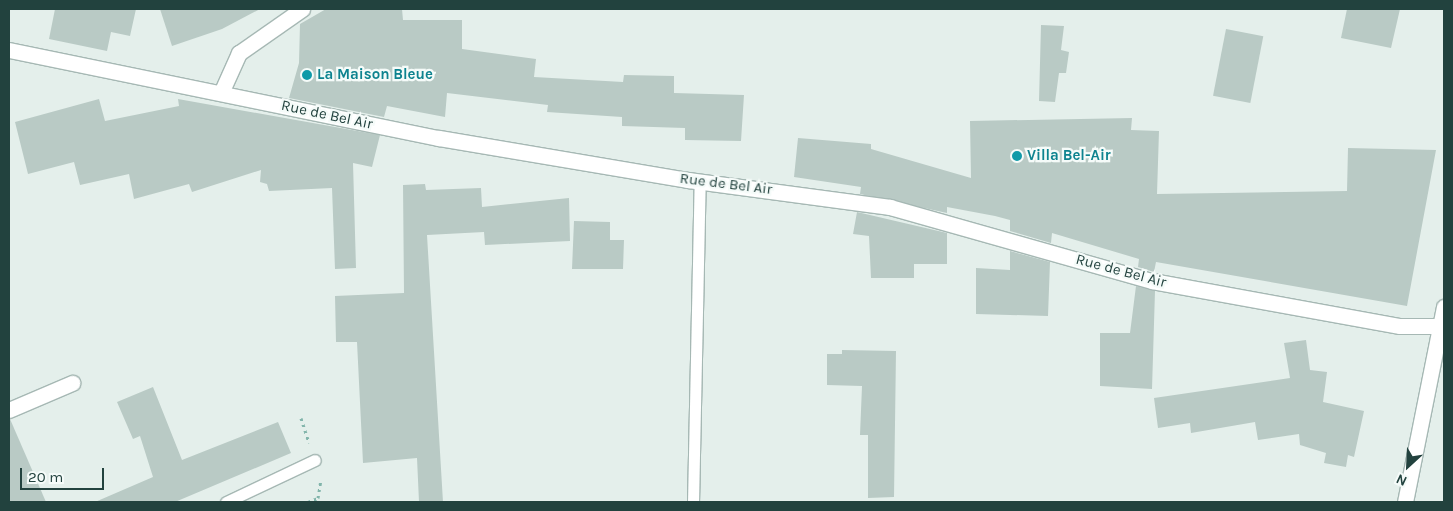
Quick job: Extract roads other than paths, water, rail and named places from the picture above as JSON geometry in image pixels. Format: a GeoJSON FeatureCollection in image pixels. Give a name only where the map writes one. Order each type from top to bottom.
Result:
{"type":"FeatureCollection","features":[{"type":"Feature","properties":{"kind":"street"},"geometry":{"type":"LineString","coordinates":[[221,93],[239,53],[302,9]]}},
{"type":"Feature","properties":{"kind":"street","name":"Rue de Bel Air"},"geometry":{"type":"LineString","coordinates":[[9,50],[439,138],[700,181],[890,207],[1152,281],[1400,326],[1442,325]]}},
{"type":"Feature","properties":{"kind":"street"},"geometry":{"type":"LineString","coordinates":[[1405,502],[1442,325],[1444,307]]}},
{"type":"Feature","properties":{"kind":"street"},"geometry":{"type":"LineString","coordinates":[[9,410],[72,383]]}},
{"type":"Feature","properties":{"kind":"lane"},"geometry":{"type":"LineString","coordinates":[[693,502],[700,181]]}},
{"type":"Feature","properties":{"kind":"lane"},"geometry":{"type":"LineString","coordinates":[[226,502],[315,460]]}},
{"type":"Feature","properties":{"kind":"place","name":"La Maison Bleue"},"geometry":{"type":"Point","coordinates":[307,75]}},
{"type":"Feature","properties":{"kind":"place","name":"Villa Bel-Air"},"geometry":{"type":"Point","coordinates":[1017,156]}}]}
